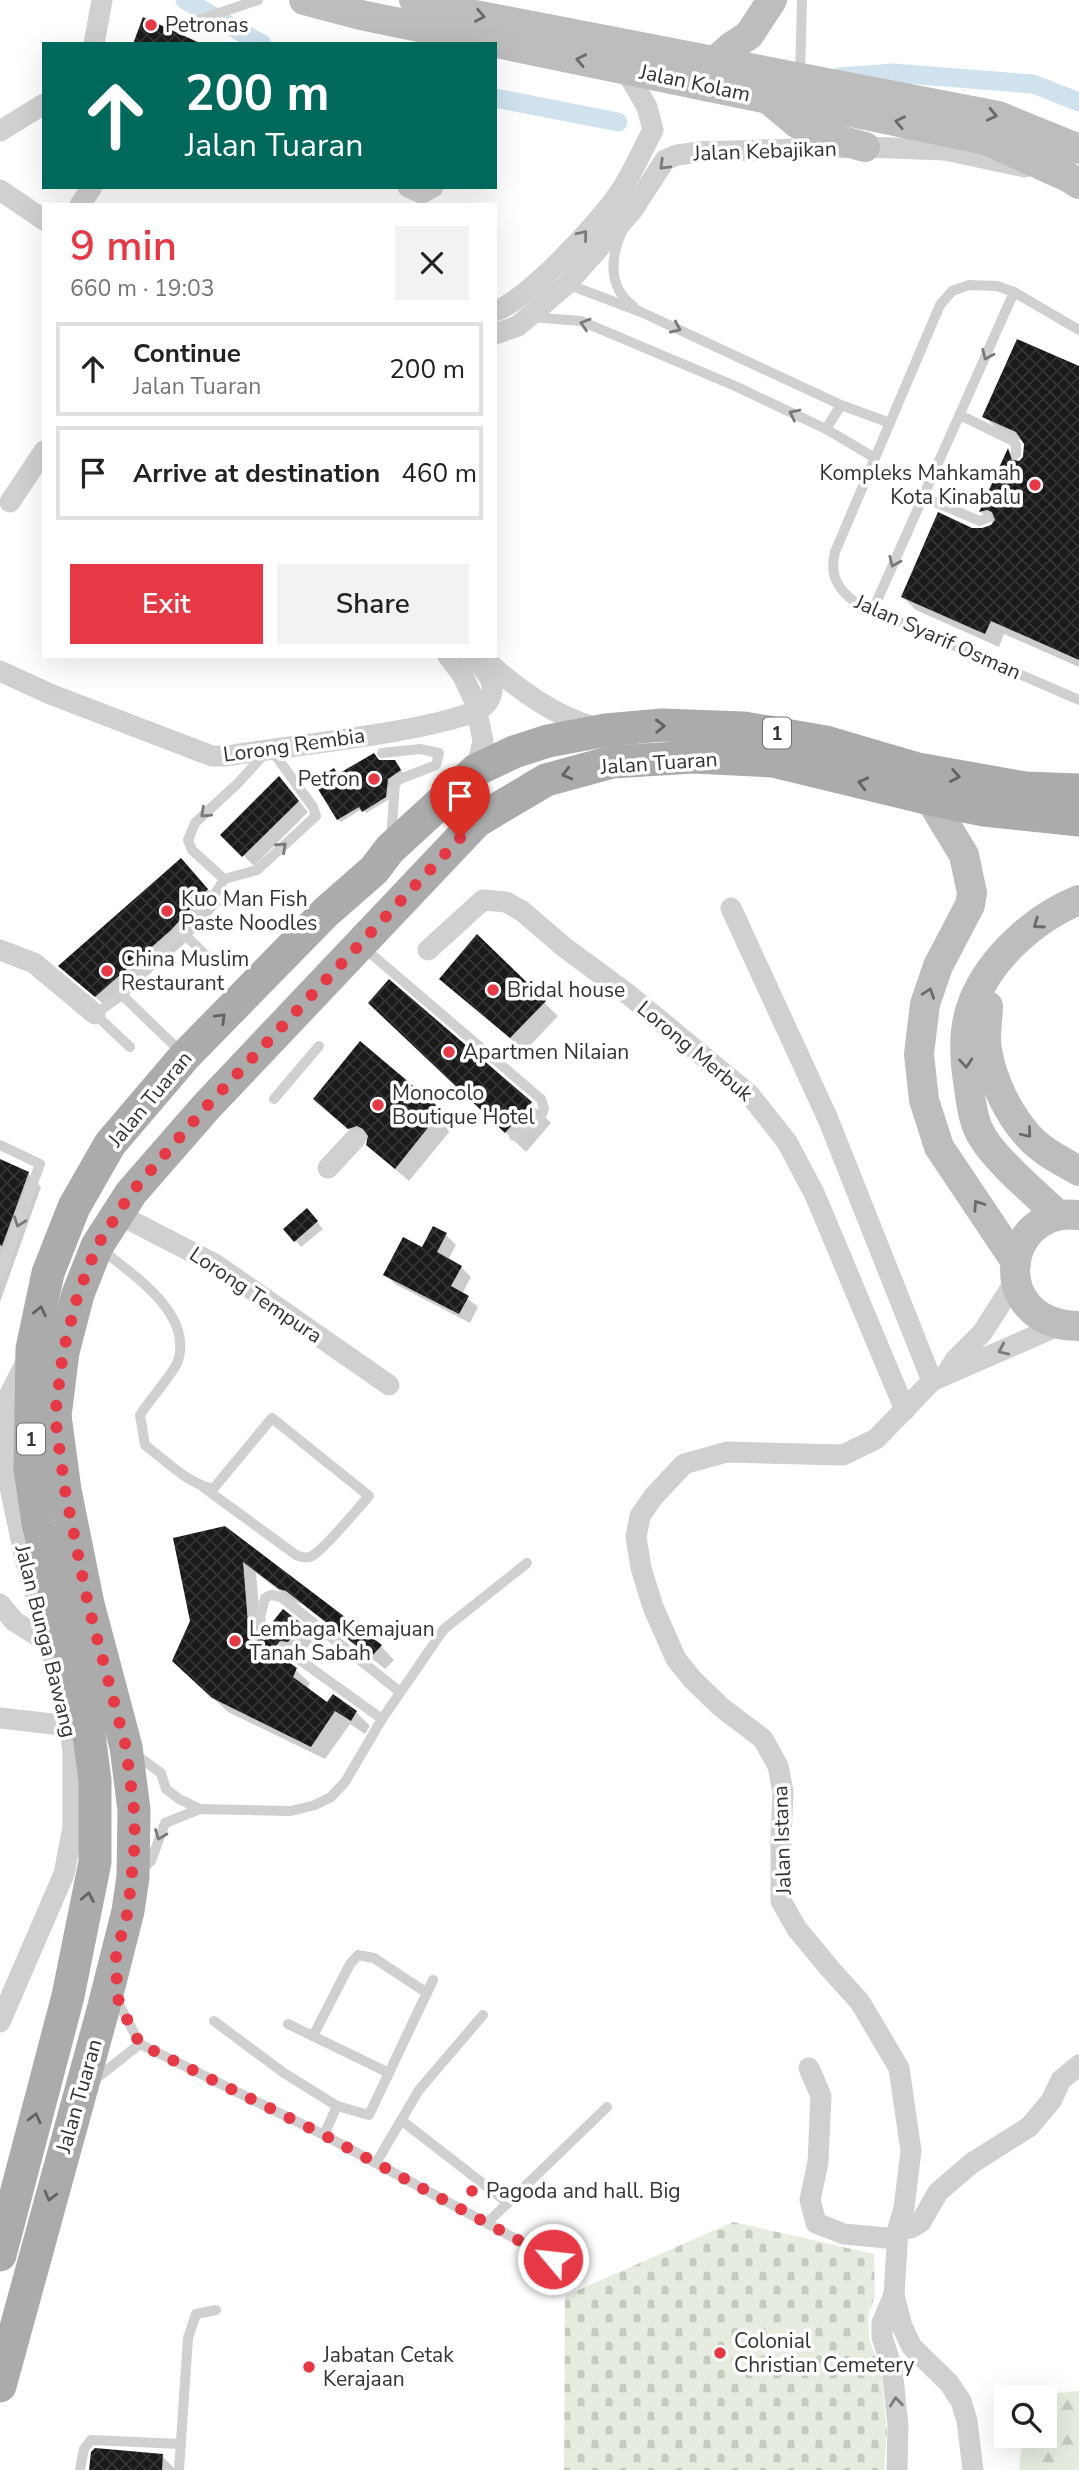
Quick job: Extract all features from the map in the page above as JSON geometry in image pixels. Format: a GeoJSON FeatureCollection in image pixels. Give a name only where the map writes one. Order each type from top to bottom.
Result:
{"type":"FeatureCollection","features":[{"type":"Feature","properties":{"kind":"main road","name":"Jalan Kolam"},"geometry":{"type":"LineString","coordinates":[[304,0],[361,15],[493,42]]}},
{"type":"Feature","properties":{"kind":"main road"},"geometry":{"type":"LineString","coordinates":[[331,0],[361,15]]}},
{"type":"Feature","properties":{"kind":"main road","name":"Jalan Kolam"},"geometry":{"type":"LineString","coordinates":[[414,0],[444,9],[998,116],[1079,146]]}},
{"type":"Feature","properties":{"kind":"main road"},"geometry":{"type":"LineString","coordinates":[[772,0],[749,35],[713,62],[715,73],[722,79],[812,96],[818,106]]}},
{"type":"Feature","properties":{"kind":"main road"},"geometry":{"type":"LineString","coordinates":[[749,35],[753,63],[757,71]]}},
{"type":"Feature","properties":{"kind":"main road","name":"Jalan Kolam"},"geometry":{"type":"LineString","coordinates":[[497,43],[768,99],[818,106],[986,140],[1074,181]]}},
{"type":"Feature","properties":{"kind":"main road"},"geometry":{"type":"LineString","coordinates":[[768,99],[798,124],[821,135],[864,148]]}},
{"type":"Feature","properties":{"kind":"main road","name":"Jalan Tuaran"},"geometry":{"type":"LineString","coordinates":[[0,2255],[8,2187],[68,1996],[94,1862],[96,1780],[87,1720],[38,1524],[30,1469],[32,1349],[48,1273],[74,1207],[110,1144],[184,1056],[326,912],[374,870],[390,849],[476,770],[514,752],[548,741],[606,730],[662,725],[744,728],[826,742],[918,769],[1025,788],[1079,790]]}},
{"type":"Feature","properties":{"kind":"main road","name":"Jalan Tuaran"},"geometry":{"type":"LineString","coordinates":[[0,2386],[33,2257],[103,2010],[128,1911],[133,1877],[134,1810],[126,1747],[88,1604],[65,1490],[55,1416],[63,1352],[78,1294],[97,1246],[131,1193],[206,1107],[477,821],[546,780],[612,762],[693,757],[773,761],[984,810],[1079,820]]}},
{"type":"Feature","properties":{"kind":"main road"},"geometry":{"type":"LineString","coordinates":[[930,799],[964,855],[972,893],[970,905],[938,966],[925,1004],[919,1054],[924,1100],[939,1147],[1016,1271]]}},
{"type":"Feature","properties":{"kind":"main road"},"geometry":{"type":"LineString","coordinates":[[1068,1215],[983,1138],[972,1112],[964,1056],[974,1001],[1001,955],[1034,925],[1079,900]]}},
{"type":"Feature","properties":{"kind":"main road"},"geometry":{"type":"LineString","coordinates":[[1001,955],[989,1001],[986,1048],[996,1082],[1010,1111],[1030,1138],[1053,1157],[1079,1171]]}},
{"type":"Feature","properties":{"kind":"main road"},"geometry":{"type":"LineString","coordinates":[[1068,1215],[1040,1223],[1026,1236],[1017,1252],[1016,1271],[1018,1289],[1028,1306],[1042,1318],[1069,1325]]}},
{"type":"Feature","properties":{"kind":"main road"},"geometry":{"type":"LineString","coordinates":[[94,1862],[118,1826],[134,1810]]}},
{"type":"Feature","properties":{"kind":"main road"},"geometry":{"type":"LineString","coordinates":[[0,2321],[15,2276],[33,2257]]}},
{"type":"Feature","properties":{"kind":"street"},"geometry":{"type":"LineString","coordinates":[[94,42],[102,0]]}},
{"type":"Feature","properties":{"kind":"street"},"geometry":{"type":"LineString","coordinates":[[515,301],[563,258],[621,190],[653,130],[647,107],[625,69]]}},
{"type":"Feature","properties":{"kind":"street"},"geometry":{"type":"LineString","coordinates":[[0,131],[42,105]]}},
{"type":"Feature","properties":{"kind":"street","name":"Jalan Kebajikan"},"geometry":{"type":"LineString","coordinates":[[497,333],[518,327],[567,284],[632,211],[665,160],[677,155],[699,152],[864,148],[945,150],[1074,181]]}},
{"type":"Feature","properties":{"kind":"street"},"geometry":{"type":"LineString","coordinates":[[413,189],[422,193],[429,189]]}},
{"type":"Feature","properties":{"kind":"street"},"geometry":{"type":"LineString","coordinates":[[0,190],[42,219]]}},
{"type":"Feature","properties":{"kind":"street"},"geometry":{"type":"LineString","coordinates":[[497,310],[551,284],[567,284]]}},
{"type":"Feature","properties":{"kind":"street"},"geometry":{"type":"LineString","coordinates":[[10,502],[42,453]]}},
{"type":"Feature","properties":{"kind":"street"},"geometry":{"type":"LineString","coordinates":[[449,658],[470,689],[483,741],[476,770]]}},
{"type":"Feature","properties":{"kind":"street"},"geometry":{"type":"LineString","coordinates":[[476,658],[491,677],[493,689],[487,702],[476,712]]}},
{"type":"Feature","properties":{"kind":"street"},"geometry":{"type":"LineString","coordinates":[[483,658],[516,687],[547,707],[579,723],[606,730]]}},
{"type":"Feature","properties":{"kind":"street","name":"Lorong Rembia"},"geometry":{"type":"LineString","coordinates":[[0,671],[50,694],[212,756],[421,727],[476,712]]}},
{"type":"Feature","properties":{"kind":"street","name":"Lorong Merbuk"},"geometry":{"type":"LineString","coordinates":[[428,950],[483,900],[506,902],[522,911],[564,947],[629,995],[749,1094],[787,1142],[815,1195],[905,1410]]}},
{"type":"Feature","properties":{"kind":"street"},"geometry":{"type":"LineString","coordinates":[[731,908],[828,1119],[939,1378]]}},
{"type":"Feature","properties":{"kind":"street"},"geometry":{"type":"LineString","coordinates":[[0,950],[34,963],[95,1014]]}},
{"type":"Feature","properties":{"kind":"street"},"geometry":{"type":"LineString","coordinates":[[328,1168],[355,1139]]}},
{"type":"Feature","properties":{"kind":"street","name":"Lorong Tempura"},"geometry":{"type":"LineString","coordinates":[[118,1214],[215,1264],[388,1385]]}},
{"type":"Feature","properties":{"kind":"street","name":"Jalan Istana"},"geometry":{"type":"LineString","coordinates":[[973,2470],[967,2421],[961,2401],[949,2383],[912,2347],[902,2326],[894,2295],[897,2234],[904,2208],[911,2151],[899,2068],[860,2002],[797,1929],[781,1901],[783,1792],[778,1766],[763,1739],[721,1707],[676,1659],[653,1607],[641,1569],[636,1537],[640,1516],[654,1496],[684,1464],[727,1452],[843,1455],[876,1439],[982,1333],[1016,1271]]}},
{"type":"Feature","properties":{"kind":"street","name":"Jalan Istana"},"geometry":{"type":"LineString","coordinates":[[939,1378],[1069,1325]]}},
{"type":"Feature","properties":{"kind":"street","name":"Jalan Bunga Bawang"},"geometry":{"type":"LineString","coordinates":[[0,2022],[64,1874],[73,1827],[73,1754],[70,1726],[26,1563],[7,1473],[3,1411],[32,1349]]}},
{"type":"Feature","properties":{"kind":"street"},"geometry":{"type":"LineString","coordinates":[[0,1604],[14,1621],[50,1644]]}},
{"type":"Feature","properties":{"kind":"street"},"geometry":{"type":"LineString","coordinates":[[0,1718],[70,1726]]}},
{"type":"Feature","properties":{"kind":"street"},"geometry":{"type":"LineString","coordinates":[[809,2068],[821,2096],[818,2162],[810,2200],[816,2223],[844,2234],[897,2234],[921,2222],[938,2192],[972,2163],[1029,2127],[1051,2101],[1061,2080],[1079,2065]]}},
{"type":"Feature","properties":{"kind":"street"},"geometry":{"type":"LineString","coordinates":[[894,2295],[882,2323],[882,2337],[892,2368],[898,2426],[897,2470]]}},
{"type":"Feature","properties":{"kind":"lane"},"geometry":{"type":"LineString","coordinates":[[198,20],[258,0]]}},
{"type":"Feature","properties":{"kind":"lane"},"geometry":{"type":"LineString","coordinates":[[799,78],[802,0]]}},
{"type":"Feature","properties":{"kind":"lane"},"geometry":{"type":"LineString","coordinates":[[632,211],[614,250],[613,267],[614,278],[623,298],[641,312]]}},
{"type":"Feature","properties":{"kind":"lane"},"geometry":{"type":"LineString","coordinates":[[567,284],[641,312],[841,405],[890,423]]}},
{"type":"Feature","properties":{"kind":"lane","name":"Jalan Syarif Osman"},"geometry":{"type":"LineString","coordinates":[[1079,330],[1014,292],[997,286],[969,285],[952,291],[940,305],[835,552],[832,566],[834,579],[842,592],[872,612],[1079,700]]}},
{"type":"Feature","properties":{"kind":"lane"},"geometry":{"type":"LineString","coordinates":[[872,612],[1014,292]]}},
{"type":"Feature","properties":{"kind":"lane"},"geometry":{"type":"LineString","coordinates":[[530,317],[581,321],[735,386],[826,429],[875,458]]}},
{"type":"Feature","properties":{"kind":"lane"},"geometry":{"type":"LineString","coordinates":[[826,429],[841,405]]}},
{"type":"Feature","properties":{"kind":"lane"},"geometry":{"type":"LineString","coordinates":[[960,415],[1013,441],[1016,454]]}},
{"type":"Feature","properties":{"kind":"lane"},"geometry":{"type":"LineString","coordinates":[[923,497],[980,521],[987,518]]}},
{"type":"Feature","properties":{"kind":"lane"},"geometry":{"type":"LineString","coordinates":[[130,1047],[95,1014],[122,995],[217,891],[224,879],[257,870],[316,816],[313,807],[270,748],[238,783],[195,823],[188,840],[192,850],[224,879]]}},
{"type":"Feature","properties":{"kind":"lane"},"geometry":{"type":"LineString","coordinates":[[382,753],[420,750],[439,753],[436,765],[395,783],[390,849]]}},
{"type":"Feature","properties":{"kind":"lane"},"geometry":{"type":"LineString","coordinates":[[180,930],[214,963]]}},
{"type":"Feature","properties":{"kind":"lane"},"geometry":{"type":"LineString","coordinates":[[361,945],[541,1099],[544,1110],[540,1119],[514,1136]]}},
{"type":"Feature","properties":{"kind":"lane"},"geometry":{"type":"LineString","coordinates":[[122,995],[184,1056]]}},
{"type":"Feature","properties":{"kind":"lane"},"geometry":{"type":"LineString","coordinates":[[274,1099],[319,1046]]}},
{"type":"Feature","properties":{"kind":"lane"},"geometry":{"type":"LineString","coordinates":[[0,1145],[40,1164],[0,1274]]}},
{"type":"Feature","properties":{"kind":"lane"},"geometry":{"type":"LineString","coordinates":[[97,1246],[167,1305],[181,1346],[178,1363],[141,1415],[145,1444],[180,1472],[304,1558],[312,1556],[322,1547],[369,1496],[272,1418],[213,1489],[203,1487]]}},
{"type":"Feature","properties":{"kind":"lane"},"geometry":{"type":"LineString","coordinates":[[133,1877],[151,1861],[165,1823],[200,1809],[291,1811],[315,1805],[331,1797],[345,1782],[382,1719],[444,1629],[527,1563]]}},
{"type":"Feature","properties":{"kind":"lane"},"geometry":{"type":"LineString","coordinates":[[264,1632],[260,1617],[265,1598],[271,1595],[281,1597],[400,1692]]}},
{"type":"Feature","properties":{"kind":"lane"},"geometry":{"type":"LineString","coordinates":[[282,1648],[382,1719]]}},
{"type":"Feature","properties":{"kind":"lane"},"geometry":{"type":"LineString","coordinates":[[126,1747],[161,1773],[166,1789],[200,1809]]}},
{"type":"Feature","properties":{"kind":"lane"},"geometry":{"type":"LineString","coordinates":[[116,1955],[119,2004],[140,2044],[324,2135],[575,2271]]}},
{"type":"Feature","properties":{"kind":"lane"},"geometry":{"type":"LineString","coordinates":[[313,2036],[350,1964],[358,1955],[374,1958],[427,1993]]}},
{"type":"Feature","properties":{"kind":"lane"},"geometry":{"type":"LineString","coordinates":[[214,2021],[284,2073],[337,2106],[369,2115],[433,1980]]}},
{"type":"Feature","properties":{"kind":"lane"},"geometry":{"type":"LineString","coordinates":[[376,2163],[419,2090],[483,2015]]}},
{"type":"Feature","properties":{"kind":"lane"},"geometry":{"type":"LineString","coordinates":[[288,2024],[389,2073]]}},
{"type":"Feature","properties":{"kind":"lane"},"geometry":{"type":"LineString","coordinates":[[74,2111],[89,2084],[140,2044]]}},
{"type":"Feature","properties":{"kind":"lane"},"geometry":{"type":"LineString","coordinates":[[324,2135],[337,2106]]}},
{"type":"Feature","properties":{"kind":"lane"},"geometry":{"type":"LineString","coordinates":[[487,2223],[607,2107]]}},
{"type":"Feature","properties":{"kind":"lane"},"geometry":{"type":"LineString","coordinates":[[401,2120],[508,2203]]}},
{"type":"Feature","properties":{"kind":"lane"},"geometry":{"type":"LineString","coordinates":[[179,2470],[188,2337],[196,2314],[216,2310]]}},
{"type":"Feature","properties":{"kind":"lane"},"geometry":{"type":"LineString","coordinates":[[80,2470],[84,2449],[91,2440],[181,2444]]}},
{"type":"Feature","properties":{"kind":"green space","name":"Colonial Christian Cemetery"},"geometry":{"type":"Polygon","coordinates":[[[733,2222],[874,2254],[875,2296],[868,2316],[869,2340],[881,2367],[887,2434],[884,2470],[564,2470],[565,2296],[733,2222]]]}},
{"type":"Feature","properties":{"kind":"green space"},"geometry":{"type":"Polygon","coordinates":[[[1079,2391],[1079,2470],[1019,2470],[1022,2448],[1057,2448],[1057,2393],[1079,2391]]]}},
{"type":"Feature","properties":{"kind":"building","name":"Petronas"},"geometry":{"type":"Polygon","coordinates":[[[143,17],[198,42],[134,42],[143,17]]]}},
{"type":"Feature","properties":{"kind":"building","name":"Kompleks Mahkamah Kota Kinabalu"},"geometry":{"type":"Polygon","coordinates":[[[1017,339],[1079,366],[1079,660],[991,621],[985,634],[901,597],[938,512],[972,528],[991,525],[995,520],[992,512],[979,512],[1008,448],[1012,460],[1019,461],[1023,457],[1024,444],[1016,432],[982,417],[1017,339]]]}},
{"type":"Feature","properties":{"kind":"building","name":"Petron"},"geometry":{"type":"Polygon","coordinates":[[[374,753],[379,760],[395,760],[401,770],[388,779],[386,797],[362,812],[359,807],[337,820],[313,781],[334,768],[338,774],[374,753]]]}},
{"type":"Feature","properties":{"kind":"building"},"geometry":{"type":"Polygon","coordinates":[[[279,776],[299,801],[242,857],[220,835],[279,776]]]}},
{"type":"Feature","properties":{"kind":"building"},"geometry":{"type":"Polygon","coordinates":[[[181,858],[208,889],[171,930],[95,997],[58,966],[181,858]]]}},
{"type":"Feature","properties":{"kind":"building","name":"Bridal house"},"geometry":{"type":"Polygon","coordinates":[[[477,934],[546,1001],[510,1038],[439,979],[477,934]]]}},
{"type":"Feature","properties":{"kind":"building","name":"Apartmen Nilaian"},"geometry":{"type":"Polygon","coordinates":[[[389,979],[532,1102],[505,1133],[368,1003],[389,979]]]}},
{"type":"Feature","properties":{"kind":"building","name":"Monocolo Boutique Hotel"},"geometry":{"type":"Polygon","coordinates":[[[360,1041],[442,1110],[395,1169],[366,1145],[368,1136],[363,1129],[357,1126],[348,1129],[313,1099],[360,1041]]]}},
{"type":"Feature","properties":{"kind":"building"},"geometry":{"type":"Polygon","coordinates":[[[0,1159],[29,1172],[2,1246],[0,1245],[0,1159]]]}},
{"type":"Feature","properties":{"kind":"building"},"geometry":{"type":"Polygon","coordinates":[[[307,1208],[318,1221],[294,1242],[283,1229],[307,1208]]]}},
{"type":"Feature","properties":{"kind":"building"},"geometry":{"type":"Polygon","coordinates":[[[433,1226],[447,1233],[437,1252],[462,1266],[451,1286],[469,1296],[459,1314],[383,1275],[403,1237],[422,1247],[433,1226]]]}},
{"type":"Feature","properties":{"kind":"building","name":"Lembaga Kemajuan Tanah Sabah"},"geometry":{"type":"Polygon","coordinates":[[[225,1526],[382,1645],[371,1657],[286,1591],[279,1589],[243,1562],[250,1648],[259,1638],[264,1640],[269,1637],[270,1625],[283,1609],[302,1624],[288,1642],[280,1641],[275,1647],[278,1654],[297,1668],[293,1677],[327,1702],[333,1694],[357,1711],[351,1721],[335,1711],[311,1747],[212,1698],[172,1661],[190,1621],[173,1538],[225,1526]]]}},
{"type":"Feature","properties":{"kind":"building"},"geometry":{"type":"Polygon","coordinates":[[[95,2448],[163,2454],[162,2470],[89,2470],[91,2452],[95,2448]]]}},
{"type":"Feature","properties":{"kind":"waterway"},"geometry":{"type":"LineString","coordinates":[[185,0],[258,42]]}},
{"type":"Feature","properties":{"kind":"waterway"},"geometry":{"type":"LineString","coordinates":[[839,77],[893,73],[1033,84],[1079,102]]}},
{"type":"Feature","properties":{"kind":"waterway"},"geometry":{"type":"LineString","coordinates":[[497,98],[618,122]]}},
{"type":"Feature","properties":{"kind":"place","name":"Petronas"},"geometry":{"type":"Point","coordinates":[151,25]}},
{"type":"Feature","properties":{"kind":"place","name":"Kompleks Mahkamah Kota Kinabalu"},"geometry":{"type":"Point","coordinates":[1035,485]}},
{"type":"Feature","properties":{"kind":"place","name":"Petron"},"geometry":{"type":"Point","coordinates":[374,779]}},
{"type":"Feature","properties":{"kind":"place","name":"Kuo Man Fish Paste Noodles"},"geometry":{"type":"Point","coordinates":[167,911]}},
{"type":"Feature","properties":{"kind":"place","name":"China Muslim Restaurant"},"geometry":{"type":"Point","coordinates":[107,971]}},
{"type":"Feature","properties":{"kind":"place","name":"Bridal house"},"geometry":{"type":"Point","coordinates":[493,990]}},
{"type":"Feature","properties":{"kind":"place","name":"Apartmen Nilaian"},"geometry":{"type":"Point","coordinates":[449,1052]}},
{"type":"Feature","properties":{"kind":"place","name":"Monocolo Boutique Hotel"},"geometry":{"type":"Point","coordinates":[378,1105]}},
{"type":"Feature","properties":{"kind":"place","name":"Lembaga Kemajuan Tanah Sabah"},"geometry":{"type":"Point","coordinates":[235,1641]}},
{"type":"Feature","properties":{"kind":"place","name":"Pagoda and hall. Big"},"geometry":{"type":"Point","coordinates":[472,2191]}},
{"type":"Feature","properties":{"kind":"place","name":"Colonial Christian Cemetery"},"geometry":{"type":"Point","coordinates":[720,2353]}},
{"type":"Feature","properties":{"kind":"place","name":"Jabatan Cetak Kerajaan"},"geometry":{"type":"Point","coordinates":[309,2367]}},
{"type":"Feature","properties":{"kind":"route"},"geometry":{"type":"LineString","coordinates":[[460,838],[206,1107],[131,1193],[97,1246],[78,1294],[63,1352],[55,1416],[65,1490],[88,1604],[126,1747],[135,1843],[128,1911],[116,1955],[117,1987],[119,2004],[140,2044],[324,2135],[553,2259]]}}]}
